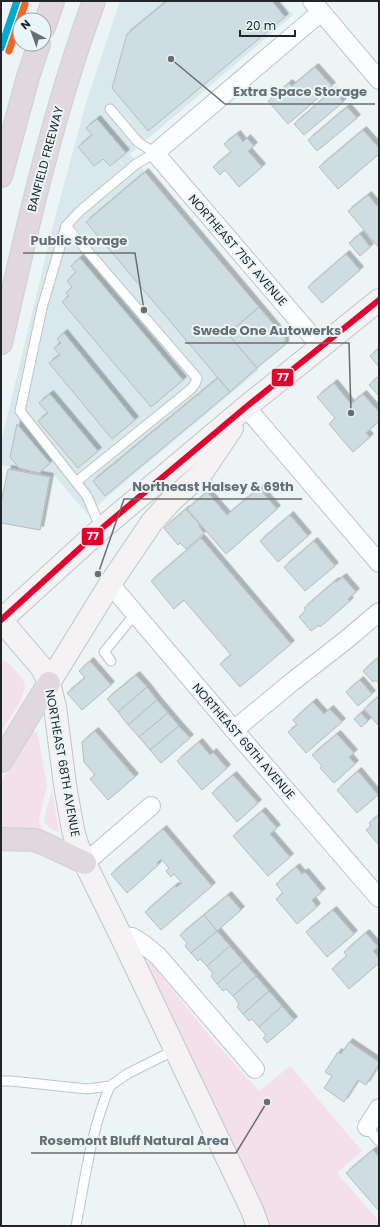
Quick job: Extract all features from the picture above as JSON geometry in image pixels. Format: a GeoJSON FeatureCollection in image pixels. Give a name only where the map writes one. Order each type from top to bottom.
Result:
{"type":"FeatureCollection","features":[{"type":"Feature","properties":{"kind":"highway"},"geometry":{"type":"LineString","coordinates":[[49,12],[53,1]]}},
{"type":"Feature","properties":{"kind":"highway","name":"BANFIELD FREEWAY"},"geometry":{"type":"LineString","coordinates":[[1,343],[46,153],[65,88],[94,1]]}},
{"type":"Feature","properties":{"kind":"highway"},"geometry":{"type":"LineString","coordinates":[[1,176],[26,84],[36,52]]}},
{"type":"Feature","properties":{"kind":"highway"},"geometry":{"type":"LineString","coordinates":[[1,761],[49,683]]}},
{"type":"Feature","properties":{"kind":"highway"},"geometry":{"type":"LineString","coordinates":[[1,839],[34,840],[85,863]]}},
{"type":"Feature","properties":{"kind":"main road"},"geometry":{"type":"LineString","coordinates":[[1,620],[101,529],[246,407],[322,348],[379,300]]}},
{"type":"Feature","properties":{"kind":"main road"},"geometry":{"type":"LineString","coordinates":[[49,683],[110,584],[152,522],[171,501],[201,474],[246,407]]}},
{"type":"Feature","properties":{"kind":"main road","name":"NORTHEAST 68TH AVENUE"},"geometry":{"type":"LineString","coordinates":[[1,620],[42,668],[49,683],[55,708],[65,785],[77,844],[252,1210],[258,1226]]}},
{"type":"Feature","properties":{"kind":"street"},"geometry":{"type":"LineString","coordinates":[[155,153],[316,7],[379,80]]}},
{"type":"Feature","properties":{"kind":"street","name":"NORTHEAST 71ST AVENUE"},"geometry":{"type":"LineString","coordinates":[[155,153],[322,348]]}},
{"type":"Feature","properties":{"kind":"street"},"geometry":{"type":"LineString","coordinates":[[246,407],[379,563]]}},
{"type":"Feature","properties":{"kind":"street","name":"NORTHEAST 69TH AVENUE"},"geometry":{"type":"LineString","coordinates":[[110,584],[379,898]]}},
{"type":"Feature","properties":{"kind":"street"},"geometry":{"type":"LineString","coordinates":[[234,730],[379,612]]}},
{"type":"Feature","properties":{"kind":"street"},"geometry":{"type":"LineString","coordinates":[[85,863],[151,806]]}},
{"type":"Feature","properties":{"kind":"street"},"geometry":{"type":"LineString","coordinates":[[122,936],[132,937],[158,956],[255,1068]]}},
{"type":"Feature","properties":{"kind":"street"},"geometry":{"type":"LineString","coordinates":[[367,1127],[379,1108]]}},
{"type":"Feature","properties":{"kind":"lane"},"geometry":{"type":"LineString","coordinates":[[101,529],[87,496],[20,411],[42,308],[66,226],[80,211],[136,164],[155,153],[138,142],[110,110]]}},
{"type":"Feature","properties":{"kind":"lane"},"geometry":{"type":"LineString","coordinates":[[66,226],[197,378],[191,389],[76,482]]}},
{"type":"Feature","properties":{"kind":"lane"},"geometry":{"type":"LineString","coordinates":[[111,661],[104,652],[135,614]]}},
{"type":"Feature","properties":{"kind":"lane"},"geometry":{"type":"LineString","coordinates":[[1,1081],[87,1089],[110,1086],[127,1074],[176,1050]]}},
{"type":"Feature","properties":{"kind":"lane"},"geometry":{"type":"LineString","coordinates":[[76,1226],[89,1154],[102,1105],[110,1086]]}},
{"type":"Feature","properties":{"kind":"lane"},"geometry":{"type":"LineString","coordinates":[[367,1127],[379,1141]]}},
{"type":"Feature","properties":{"kind":"shaded area"},"geometry":{"type":"Polygon","coordinates":[[[120,1],[281,1],[293,15],[130,154],[260,306],[228,334],[259,370],[87,514],[55,476],[1,465],[1,442],[56,214],[86,103],[120,1]]]}},
{"type":"Feature","properties":{"kind":"shaded area"},"geometry":{"type":"Polygon","coordinates":[[[1,660],[9,663],[22,678],[25,686],[21,700],[1,732],[1,660]]]}},
{"type":"Feature","properties":{"kind":"shaded area"},"geometry":{"type":"Polygon","coordinates":[[[30,732],[37,732],[38,735],[47,786],[39,820],[43,829],[51,835],[14,827],[1,828],[1,782],[30,732]]]}},
{"type":"Feature","properties":{"kind":"shaded area"},"geometry":{"type":"Polygon","coordinates":[[[52,790],[59,832],[50,828],[44,819],[52,790]]]}},
{"type":"Feature","properties":{"kind":"shaded area"},"geometry":{"type":"Polygon","coordinates":[[[150,962],[210,1036],[259,1091],[290,1066],[362,1151],[337,1173],[379,1221],[379,1226],[271,1226],[218,1112],[145,964],[150,962]]]}},
{"type":"Feature","properties":{"kind":"building"},"geometry":{"type":"Polygon","coordinates":[[[167,1],[272,1],[285,17],[148,131],[112,88],[127,34],[167,1]]]}},
{"type":"Feature","properties":{"kind":"building"},"geometry":{"type":"Polygon","coordinates":[[[315,67],[332,86],[288,124],[268,101],[289,83],[292,86],[315,67]]]}},
{"type":"Feature","properties":{"kind":"building"},"geometry":{"type":"Polygon","coordinates":[[[333,90],[343,102],[304,135],[294,124],[333,90]]]}},
{"type":"Feature","properties":{"kind":"building"},"geometry":{"type":"Polygon","coordinates":[[[347,107],[357,118],[317,151],[308,140],[347,107]]]}},
{"type":"Feature","properties":{"kind":"building"},"geometry":{"type":"Polygon","coordinates":[[[97,119],[126,153],[110,166],[103,159],[94,166],[78,147],[92,135],[86,128],[97,119]]]}},
{"type":"Feature","properties":{"kind":"building"},"geometry":{"type":"Polygon","coordinates":[[[363,130],[379,148],[379,154],[338,189],[319,167],[363,130]]]}},
{"type":"Feature","properties":{"kind":"building"},"geometry":{"type":"Polygon","coordinates":[[[237,134],[243,142],[247,138],[254,146],[248,151],[262,167],[239,187],[225,170],[220,175],[213,167],[231,152],[224,144],[237,134]]]}},
{"type":"Feature","properties":{"kind":"building"},"geometry":{"type":"Polygon","coordinates":[[[145,172],[259,307],[228,334],[257,368],[230,392],[86,222],[145,172]]]}},
{"type":"Feature","properties":{"kind":"building"},"geometry":{"type":"Polygon","coordinates":[[[368,195],[379,208],[379,248],[348,211],[368,195]]]}},
{"type":"Feature","properties":{"kind":"building"},"geometry":{"type":"Polygon","coordinates":[[[360,234],[370,247],[360,256],[349,243],[360,234]]]}},
{"type":"Feature","properties":{"kind":"building"},"geometry":{"type":"Polygon","coordinates":[[[346,254],[360,270],[322,303],[308,287],[346,254]]]}},
{"type":"Feature","properties":{"kind":"building"},"geometry":{"type":"Polygon","coordinates":[[[80,258],[183,380],[151,407],[62,302],[69,296],[66,293],[72,287],[67,281],[76,272],[71,266],[80,258]]]}},
{"type":"Feature","properties":{"kind":"building"},"geometry":{"type":"Polygon","coordinates":[[[259,307],[285,338],[285,345],[257,368],[228,334],[259,307]]]}},
{"type":"Feature","properties":{"kind":"building"},"geometry":{"type":"Polygon","coordinates":[[[64,333],[135,420],[112,439],[49,363],[60,355],[54,348],[61,343],[57,339],[64,333]]]}},
{"type":"Feature","properties":{"kind":"building"},"geometry":{"type":"Polygon","coordinates":[[[379,348],[379,367],[370,356],[379,348]]]}},
{"type":"Feature","properties":{"kind":"building"},"geometry":{"type":"Polygon","coordinates":[[[379,376],[379,396],[369,385],[379,376]]]}},
{"type":"Feature","properties":{"kind":"building"},"geometry":{"type":"Polygon","coordinates":[[[218,378],[230,392],[105,496],[93,481],[218,378]]]}},
{"type":"Feature","properties":{"kind":"building"},"geometry":{"type":"Polygon","coordinates":[[[334,383],[351,404],[363,394],[379,412],[379,421],[366,433],[370,437],[353,452],[329,424],[335,418],[317,397],[334,383]]]}},
{"type":"Feature","properties":{"kind":"building"},"geometry":{"type":"Polygon","coordinates":[[[50,394],[98,451],[78,468],[38,421],[48,413],[39,403],[50,394]]]}},
{"type":"Feature","properties":{"kind":"building"},"geometry":{"type":"Polygon","coordinates":[[[17,424],[50,463],[39,473],[19,468],[10,457],[17,424]]]}},
{"type":"Feature","properties":{"kind":"building"},"geometry":{"type":"Polygon","coordinates":[[[8,469],[50,477],[40,530],[1,523],[1,503],[8,469]]]}},
{"type":"Feature","properties":{"kind":"building"},"geometry":{"type":"Polygon","coordinates":[[[259,488],[277,509],[226,554],[187,509],[207,492],[227,515],[259,488]]]}},
{"type":"Feature","properties":{"kind":"building"},"geometry":{"type":"Polygon","coordinates":[[[186,509],[200,525],[199,526],[204,533],[186,549],[180,543],[178,545],[164,528],[186,509]]]}},
{"type":"Feature","properties":{"kind":"building"},"geometry":{"type":"Polygon","coordinates":[[[290,515],[308,536],[278,562],[260,541],[290,515]]]}},
{"type":"Feature","properties":{"kind":"building"},"geometry":{"type":"Polygon","coordinates":[[[201,538],[291,644],[240,687],[220,664],[231,655],[184,600],[174,609],[151,581],[201,538]]]}},
{"type":"Feature","properties":{"kind":"building"},"geometry":{"type":"Polygon","coordinates":[[[314,541],[335,566],[305,591],[284,567],[314,541]]]}},
{"type":"Feature","properties":{"kind":"building"},"geometry":{"type":"Polygon","coordinates":[[[343,577],[356,592],[348,599],[350,601],[320,627],[319,625],[311,631],[299,617],[306,610],[304,608],[335,581],[336,582],[343,577]]]}},
{"type":"Feature","properties":{"kind":"building"},"geometry":{"type":"Polygon","coordinates":[[[379,657],[379,684],[376,680],[373,682],[363,671],[379,657]]]}},
{"type":"Feature","properties":{"kind":"building"},"geometry":{"type":"Polygon","coordinates":[[[90,661],[111,685],[82,710],[67,693],[85,678],[79,671],[90,661]]]}},
{"type":"Feature","properties":{"kind":"building"},"geometry":{"type":"Polygon","coordinates":[[[136,675],[147,687],[118,712],[107,699],[136,675]]]}},
{"type":"Feature","properties":{"kind":"building"},"geometry":{"type":"Polygon","coordinates":[[[360,680],[372,694],[358,706],[346,692],[360,680]]]}},
{"type":"Feature","properties":{"kind":"building"},"geometry":{"type":"Polygon","coordinates":[[[147,687],[157,700],[128,725],[118,712],[147,687]]]}},
{"type":"Feature","properties":{"kind":"building"},"geometry":{"type":"Polygon","coordinates":[[[378,697],[379,698],[378,725],[364,709],[378,697]]]}},
{"type":"Feature","properties":{"kind":"building"},"geometry":{"type":"Polygon","coordinates":[[[157,700],[168,713],[139,737],[128,725],[157,700]]]}},
{"type":"Feature","properties":{"kind":"building"},"geometry":{"type":"Polygon","coordinates":[[[313,702],[324,714],[330,709],[342,722],[306,753],[288,732],[297,725],[293,720],[313,702]]]}},
{"type":"Feature","properties":{"kind":"building"},"geometry":{"type":"Polygon","coordinates":[[[168,713],[179,726],[150,750],[139,737],[168,713]]]}},
{"type":"Feature","properties":{"kind":"building"},"geometry":{"type":"Polygon","coordinates":[[[361,713],[368,721],[361,727],[354,719],[361,713]]]}},
{"type":"Feature","properties":{"kind":"building"},"geometry":{"type":"Polygon","coordinates":[[[179,726],[190,738],[161,763],[150,750],[179,726]]]}},
{"type":"Feature","properties":{"kind":"building"},"geometry":{"type":"Polygon","coordinates":[[[95,731],[135,777],[108,800],[90,779],[95,775],[84,762],[82,742],[95,731]]]}},
{"type":"Feature","properties":{"kind":"building"},"geometry":{"type":"Polygon","coordinates":[[[337,734],[354,753],[349,757],[355,764],[334,783],[320,768],[322,766],[312,755],[337,734]]]}},
{"type":"Feature","properties":{"kind":"building"},"geometry":{"type":"Polygon","coordinates":[[[199,742],[210,755],[213,752],[227,768],[202,790],[177,761],[199,742]]]}},
{"type":"Feature","properties":{"kind":"building"},"geometry":{"type":"Polygon","coordinates":[[[358,771],[378,795],[357,813],[337,790],[358,771]]]}},
{"type":"Feature","properties":{"kind":"building"},"geometry":{"type":"Polygon","coordinates":[[[233,775],[258,803],[237,822],[212,793],[233,775]]]}},
{"type":"Feature","properties":{"kind":"building"},"geometry":{"type":"Polygon","coordinates":[[[262,811],[277,828],[270,834],[290,857],[268,876],[233,836],[262,811]]]}},
{"type":"Feature","properties":{"kind":"building"},"geometry":{"type":"Polygon","coordinates":[[[379,815],[379,845],[366,830],[371,826],[369,823],[379,815]]]}},
{"type":"Feature","properties":{"kind":"building"},"geometry":{"type":"Polygon","coordinates":[[[163,829],[212,886],[161,930],[145,912],[175,886],[177,887],[182,883],[174,874],[171,877],[166,871],[169,868],[161,859],[157,863],[158,865],[127,893],[111,874],[163,829]]]}},
{"type":"Feature","properties":{"kind":"building"},"geometry":{"type":"Polygon","coordinates":[[[296,867],[302,874],[305,872],[322,892],[312,900],[317,907],[297,924],[276,899],[283,893],[276,884],[296,867]]]}},
{"type":"Feature","properties":{"kind":"building"},"geometry":{"type":"Polygon","coordinates":[[[228,895],[241,910],[217,931],[204,915],[228,895]]]}},
{"type":"Feature","properties":{"kind":"building"},"geometry":{"type":"Polygon","coordinates":[[[333,910],[354,934],[327,957],[306,932],[333,910]]]}},
{"type":"Feature","properties":{"kind":"building"},"geometry":{"type":"Polygon","coordinates":[[[204,915],[217,931],[191,953],[185,946],[187,943],[180,935],[204,915]]]}},
{"type":"Feature","properties":{"kind":"building"},"geometry":{"type":"Polygon","coordinates":[[[217,931],[230,946],[207,966],[200,959],[198,961],[191,953],[217,931]]]}},
{"type":"Feature","properties":{"kind":"building"},"geometry":{"type":"Polygon","coordinates":[[[366,933],[378,947],[373,951],[379,958],[379,963],[349,989],[332,969],[347,956],[344,952],[366,933]]]}},
{"type":"Feature","properties":{"kind":"building"},"geometry":{"type":"Polygon","coordinates":[[[230,946],[243,961],[217,984],[211,976],[213,974],[207,966],[230,946]]]}},
{"type":"Feature","properties":{"kind":"building"},"geometry":{"type":"Polygon","coordinates":[[[243,961],[256,976],[233,996],[226,989],[223,991],[217,984],[243,961]]]}},
{"type":"Feature","properties":{"kind":"building"},"geometry":{"type":"Polygon","coordinates":[[[256,976],[269,991],[243,1014],[237,1007],[239,1004],[233,996],[256,976]]]}},
{"type":"Feature","properties":{"kind":"building"},"geometry":{"type":"Polygon","coordinates":[[[269,991],[282,1006],[259,1027],[252,1019],[249,1021],[243,1014],[269,991]]]}},
{"type":"Feature","properties":{"kind":"building"},"geometry":{"type":"Polygon","coordinates":[[[282,1006],[294,1020],[267,1043],[263,1038],[266,1035],[259,1027],[282,1006]]]}},
{"type":"Feature","properties":{"kind":"building"},"geometry":{"type":"Polygon","coordinates":[[[349,1042],[379,1062],[379,1064],[366,1085],[358,1080],[344,1102],[324,1088],[332,1076],[325,1072],[338,1052],[341,1054],[349,1042]]]}},
{"type":"Feature","properties":{"kind":"building"},"geometry":{"type":"Polygon","coordinates":[[[373,1150],[379,1157],[379,1211],[346,1173],[373,1150]]]}},
{"type":"Feature","properties":{"kind":"transit line"},"geometry":{"type":"LineString","coordinates":[[1,48],[17,1]]}},
{"type":"Feature","properties":{"kind":"transit line"},"geometry":{"type":"LineString","coordinates":[[9,51],[25,4]]}},
{"type":"Feature","properties":{"kind":"transit line","name":"77"},"geometry":{"type":"LineString","coordinates":[[1,620],[101,529],[246,407],[379,300]]}},
{"type":"Feature","properties":{"kind":"place","name":"Extra Space Storage"},"geometry":{"type":"Point","coordinates":[171,59]}},
{"type":"Feature","properties":{"kind":"place","name":"Public Storage"},"geometry":{"type":"Point","coordinates":[144,310]}},
{"type":"Feature","properties":{"kind":"place","name":"Swede One Autowerks"},"geometry":{"type":"Point","coordinates":[351,413]}},
{"type":"Feature","properties":{"kind":"place","name":"Northeast Halsey & 69th"},"geometry":{"type":"Point","coordinates":[98,574]}},
{"type":"Feature","properties":{"kind":"place","name":"Rosemont Bluff Natural Area"},"geometry":{"type":"Point","coordinates":[267,1102]}}]}
